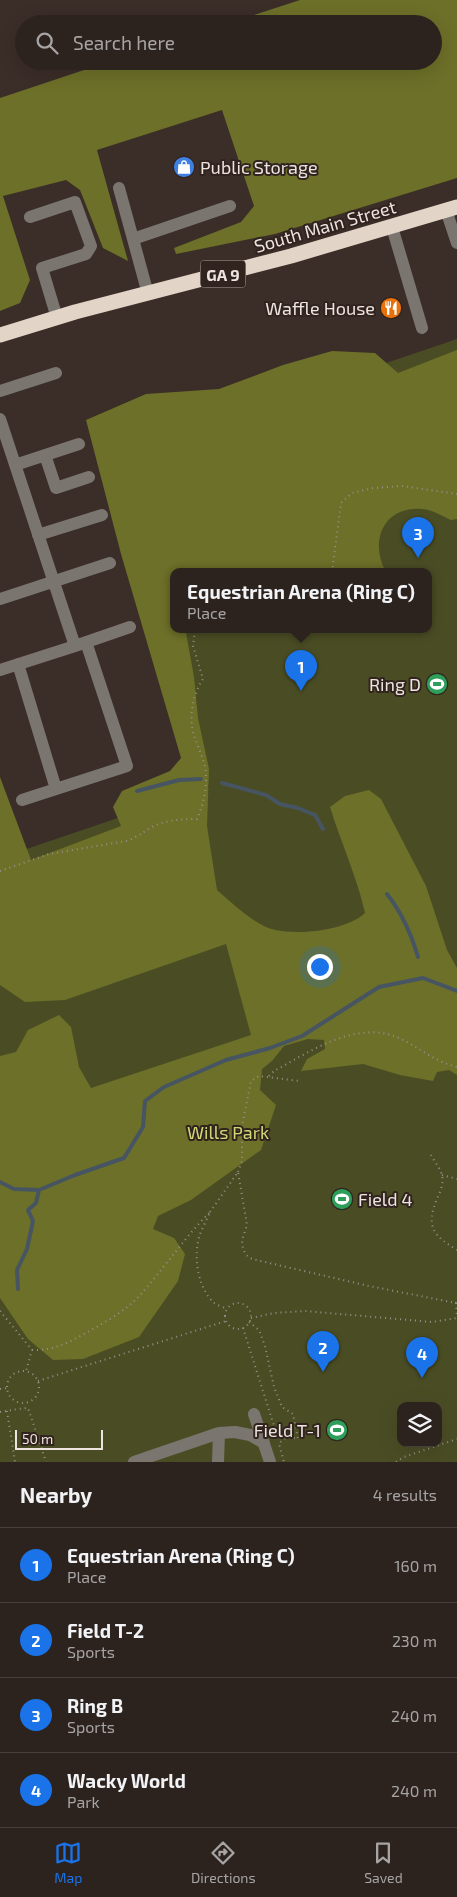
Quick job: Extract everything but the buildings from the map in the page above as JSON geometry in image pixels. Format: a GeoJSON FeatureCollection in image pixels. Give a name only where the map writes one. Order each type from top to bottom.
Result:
{"type":"FeatureCollection","features":[{"type":"Feature","properties":{"kind":"highway","name":"South Main Street"},"geometry":{"type":"LineString","coordinates":[[0,335],[291,256],[452,208]]}},
{"type":"Feature","properties":{"kind":"lane"},"geometry":{"type":"LineString","coordinates":[[119,188],[148,294]]}},
{"type":"Feature","properties":{"kind":"lane"},"geometry":{"type":"LineString","coordinates":[[30,217],[75,202],[91,246],[86,254],[42,268],[57,318]]}},
{"type":"Feature","properties":{"kind":"lane"},"geometry":{"type":"LineString","coordinates":[[133,238],[230,206]]}},
{"type":"Feature","properties":{"kind":"lane"},"geometry":{"type":"LineString","coordinates":[[452,208],[457,243]]}},
{"type":"Feature","properties":{"kind":"lane"},"geometry":{"type":"LineString","coordinates":[[392,227],[422,328]]}},
{"type":"Feature","properties":{"kind":"lane"},"geometry":{"type":"LineString","coordinates":[[0,391],[56,373]]}},
{"type":"Feature","properties":{"kind":"lane"},"geometry":{"type":"LineString","coordinates":[[0,419],[9,459],[54,581],[127,766],[22,800]]}},
{"type":"Feature","properties":{"kind":"lane"},"geometry":{"type":"LineString","coordinates":[[9,459],[44,455],[79,444]]}},
{"type":"Feature","properties":{"kind":"lane"},"geometry":{"type":"LineString","coordinates":[[44,455],[56,488],[89,477]]}},
{"type":"Feature","properties":{"kind":"lane"},"geometry":{"type":"LineString","coordinates":[[38,534],[102,515]]}},
{"type":"Feature","properties":{"kind":"lane"},"geometry":{"type":"LineString","coordinates":[[0,599],[110,563]]}},
{"type":"Feature","properties":{"kind":"lane"},"geometry":{"type":"LineString","coordinates":[[0,670],[130,627]]}},
{"type":"Feature","properties":{"kind":"lane"},"geometry":{"type":"LineString","coordinates":[[18,664],[56,789]]}},
{"type":"Feature","properties":{"kind":"lane"},"geometry":{"type":"LineString","coordinates":[[254,1414],[270,1462]]}},
{"type":"Feature","properties":{"kind":"lane"},"geometry":{"type":"LineString","coordinates":[[134,1462],[219,1433],[235,1432],[250,1436],[264,1443]]}},
{"type":"Feature","properties":{"kind":"lane"},"geometry":{"type":"LineString","coordinates":[[218,1462],[219,1433]]}},
{"type":"Feature","properties":{"kind":"path"},"geometry":{"type":"LineString","coordinates":[[334,568],[341,502],[352,493],[373,488],[402,486],[457,494]]}},
{"type":"Feature","properties":{"kind":"path"},"geometry":{"type":"LineString","coordinates":[[0,871],[49,854],[132,839],[152,827],[177,819],[197,820],[206,789],[205,767],[192,726],[194,696],[197,687],[203,679],[193,646],[194,633]]}},
{"type":"Feature","properties":{"kind":"path"},"geometry":{"type":"LineString","coordinates":[[269,1076],[274,1071],[329,1042],[365,1032],[378,1032],[402,1040],[438,1060],[457,1067]]}},
{"type":"Feature","properties":{"kind":"path"},"geometry":{"type":"LineString","coordinates":[[32,1350],[45,1350],[67,1344],[116,1315],[141,1295],[196,1226],[210,1212],[238,1172],[242,1161],[242,1126],[248,1090],[252,1081],[259,1076],[269,1076],[299,1081]]}},
{"type":"Feature","properties":{"kind":"path"},"geometry":{"type":"LineString","coordinates":[[431,1155],[442,1176],[442,1187],[435,1204],[432,1220],[433,1228],[439,1239],[457,1250]]}},
{"type":"Feature","properties":{"kind":"path"},"geometry":{"type":"LineString","coordinates":[[238,1172],[247,1225],[242,1240],[243,1249],[246,1255],[252,1259],[369,1286],[456,1303]]}},
{"type":"Feature","properties":{"kind":"path"},"geometry":{"type":"LineString","coordinates":[[442,1176],[457,1179]]}},
{"type":"Feature","properties":{"kind":"path"},"geometry":{"type":"LineString","coordinates":[[210,1212],[200,1235],[196,1256],[199,1274],[205,1290],[214,1303],[227,1309]]}},
{"type":"Feature","properties":{"kind":"path"},"geometry":{"type":"LineString","coordinates":[[250,1318],[274,1313],[305,1311],[432,1322],[457,1318],[457,1298]]}},
{"type":"Feature","properties":{"kind":"path"},"geometry":{"type":"LineString","coordinates":[[234,1304],[242,1304],[249,1310],[249,1322],[243,1328],[235,1328],[226,1321],[227,1309],[234,1304]]}},
{"type":"Feature","properties":{"kind":"path"},"geometry":{"type":"LineString","coordinates":[[0,1310],[32,1350]]}},
{"type":"Feature","properties":{"kind":"path"},"geometry":{"type":"LineString","coordinates":[[38,1381],[226,1321]]}},
{"type":"Feature","properties":{"kind":"path"},"geometry":{"type":"LineString","coordinates":[[243,1328],[275,1429],[278,1433],[298,1439],[293,1414],[282,1407],[274,1387],[265,1346],[259,1330],[249,1322]]}},
{"type":"Feature","properties":{"kind":"path"},"geometry":{"type":"LineString","coordinates":[[26,1371],[32,1350]]}},
{"type":"Feature","properties":{"kind":"path"},"geometry":{"type":"LineString","coordinates":[[16,1402],[27,1402],[36,1397],[40,1386],[36,1376],[26,1371],[21,1371],[12,1375],[9,1379],[7,1388],[18,1408]]}},
{"type":"Feature","properties":{"kind":"path"},"geometry":{"type":"LineString","coordinates":[[0,1389],[7,1388]]}},
{"type":"Feature","properties":{"kind":"path"},"geometry":{"type":"LineString","coordinates":[[27,1402],[46,1462]]}},
{"type":"Feature","properties":{"kind":"path"},"geometry":{"type":"LineString","coordinates":[[0,1412],[28,1408]]}},
{"type":"Feature","properties":{"kind":"path"},"geometry":{"type":"LineString","coordinates":[[7,1411],[15,1462]]}},
{"type":"Feature","properties":{"kind":"path"},"geometry":{"type":"LineString","coordinates":[[284,1462],[279,1444],[288,1437]]}},
{"type":"Feature","properties":{"kind":"path"},"geometry":{"type":"LineString","coordinates":[[396,1462],[404,1457],[457,1439]]}},
{"type":"Feature","properties":{"kind":"green space"},"geometry":{"type":"Polygon","coordinates":[[[300,0],[457,0],[457,178],[275,234],[176,254],[174,248],[241,222],[254,206],[222,110],[97,150],[128,261],[103,248],[80,190],[66,180],[3,196],[30,280],[20,303],[0,311],[0,98],[84,70],[442,70],[442,15],[254,15],[300,0]]]}},
{"type":"Feature","properties":{"kind":"green space","name":"Wills Park"},"geometry":{"type":"Polygon","coordinates":[[[457,339],[457,1462],[0,1462],[0,858],[209,787],[111,456],[457,339]]]}},
{"type":"Feature","properties":{"kind":"green space"},"geometry":{"type":"Polygon","coordinates":[[[457,350],[457,519],[451,520],[422,509],[398,513],[383,528],[380,538],[379,549],[384,568],[170,568],[170,633],[186,633],[194,677],[198,718],[209,769],[207,826],[217,890],[252,919],[275,930],[309,932],[334,928],[356,919],[365,913],[358,886],[330,807],[345,796],[369,790],[381,799],[426,886],[447,950],[457,968],[457,1075],[449,1070],[437,1072],[433,1081],[400,1075],[363,1064],[301,1071],[307,1059],[325,1049],[324,1040],[308,1039],[284,1046],[272,1061],[262,1069],[260,1090],[276,1105],[261,1150],[191,1200],[158,1216],[153,1229],[174,1238],[185,1254],[178,1281],[139,1337],[83,1359],[53,1360],[28,1339],[0,1298],[0,1056],[16,1052],[28,1030],[59,1015],[71,1027],[79,1067],[91,1088],[251,1035],[226,944],[65,1000],[25,1002],[0,985],[0,777],[31,860],[121,826],[113,807],[122,791],[170,771],[181,758],[121,554],[86,420],[146,394],[219,389],[283,365],[332,351],[375,353],[398,373],[457,350]]]}},
{"type":"Feature","properties":{"kind":"waterway"},"geometry":{"type":"LineString","coordinates":[[137,791],[179,780],[201,779]]}},
{"type":"Feature","properties":{"kind":"waterway"},"geometry":{"type":"LineString","coordinates":[[222,783],[266,795],[280,804],[298,808],[315,815],[323,829]]}},
{"type":"Feature","properties":{"kind":"waterway"},"geometry":{"type":"LineString","coordinates":[[387,894],[406,924],[418,957]]}},
{"type":"Feature","properties":{"kind":"waterway"},"geometry":{"type":"LineString","coordinates":[[0,1182],[14,1189],[39,1190],[124,1158],[143,1127],[145,1101],[164,1087],[226,1060],[270,1048],[302,1036],[379,987],[423,978],[457,991]]}},
{"type":"Feature","properties":{"kind":"waterway"},"geometry":{"type":"LineString","coordinates":[[18,1289],[17,1270],[27,1249],[33,1221],[28,1210],[36,1203],[39,1190]]}},
{"type":"Feature","properties":{"kind":"place","name":"Public Storage"},"geometry":{"type":"Point","coordinates":[184,167]}},
{"type":"Feature","properties":{"kind":"place","name":"Waffle House"},"geometry":{"type":"Point","coordinates":[391,308]}},
{"type":"Feature","properties":{"kind":"place","name":"Ring B"},"geometry":{"type":"Point","coordinates":[418,558]}},
{"type":"Feature","properties":{"kind":"place","name":"Ring D"},"geometry":{"type":"Point","coordinates":[437,684]}},
{"type":"Feature","properties":{"kind":"place","name":"Equestrian Arena (Ring C)"},"geometry":{"type":"Point","coordinates":[301,691]}},
{"type":"Feature","properties":{"kind":"place","name":"Field 4"},"geometry":{"type":"Point","coordinates":[342,1199]}},
{"type":"Feature","properties":{"kind":"place","name":"Field T-2"},"geometry":{"type":"Point","coordinates":[323,1372]}},
{"type":"Feature","properties":{"kind":"place","name":"Wacky World"},"geometry":{"type":"Point","coordinates":[422,1378]}},
{"type":"Feature","properties":{"kind":"place","name":"Field T-1"},"geometry":{"type":"Point","coordinates":[337,1430]}}]}
